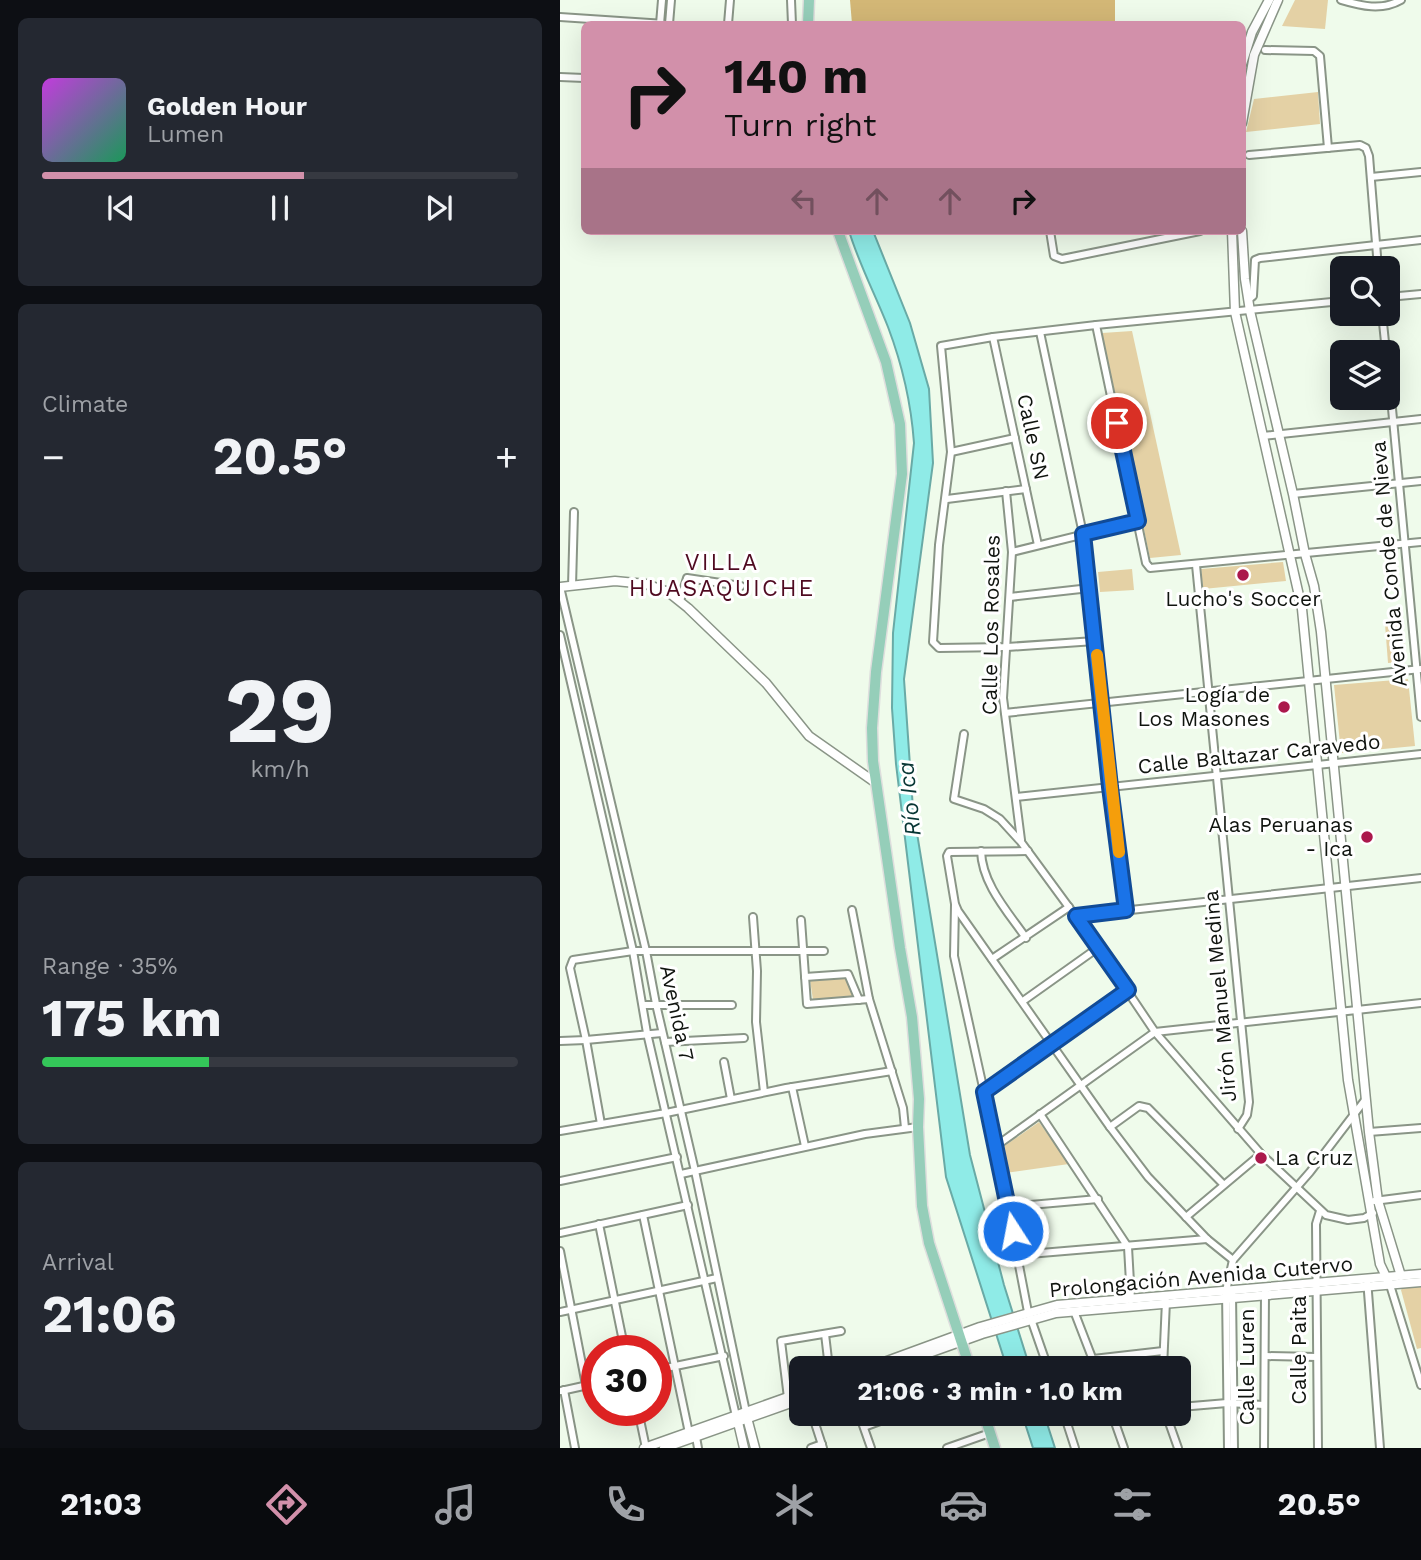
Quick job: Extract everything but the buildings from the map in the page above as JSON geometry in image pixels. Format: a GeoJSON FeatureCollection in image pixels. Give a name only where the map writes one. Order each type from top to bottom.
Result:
{"type":"FeatureCollection","features":[{"type":"Feature","properties":{"kind":"main road"},"geometry":{"type":"LineString","coordinates":[[808,21],[809,0]]}},
{"type":"Feature","properties":{"kind":"main road"},"geometry":{"type":"LineString","coordinates":[[839,235],[886,362],[897,406],[902,443],[900,494],[873,705],[872,747],[912,1017],[919,1099],[920,1191],[926,1231],[966,1356]]}},
{"type":"Feature","properties":{"kind":"main road"},"geometry":{"type":"LineString","coordinates":[[988,1426],[995,1448]]}},
{"type":"Feature","properties":{"kind":"street"},"geometry":{"type":"LineString","coordinates":[[662,0],[664,21]]}},
{"type":"Feature","properties":{"kind":"street"},"geometry":{"type":"LineString","coordinates":[[665,21],[671,0]]}},
{"type":"Feature","properties":{"kind":"street"},"geometry":{"type":"LineString","coordinates":[[728,21],[730,0]]}},
{"type":"Feature","properties":{"kind":"street"},"geometry":{"type":"LineString","coordinates":[[791,0],[792,21]]}},
{"type":"Feature","properties":{"kind":"street"},"geometry":{"type":"LineString","coordinates":[[1246,51],[1252,32],[1269,0]]}},
{"type":"Feature","properties":{"kind":"street"},"geometry":{"type":"LineString","coordinates":[[1246,100],[1254,55],[1278,0]]}},
{"type":"Feature","properties":{"kind":"street"},"geometry":{"type":"LineString","coordinates":[[1343,0],[1379,7],[1401,0]]}},
{"type":"Feature","properties":{"kind":"street"},"geometry":{"type":"LineString","coordinates":[[560,16],[625,21]]}},
{"type":"Feature","properties":{"kind":"street"},"geometry":{"type":"LineString","coordinates":[[1265,50],[1314,51],[1321,58],[1328,148]]}},
{"type":"Feature","properties":{"kind":"street"},"geometry":{"type":"LineString","coordinates":[[560,77],[581,78]]}},
{"type":"Feature","properties":{"kind":"street"},"geometry":{"type":"LineString","coordinates":[[1249,155],[1360,145],[1367,150],[1377,256]]}},
{"type":"Feature","properties":{"kind":"street"},"geometry":{"type":"LineString","coordinates":[[1371,177],[1421,172]]}},
{"type":"Feature","properties":{"kind":"street"},"geometry":{"type":"LineString","coordinates":[[1050,235],[1055,256],[1062,259],[1176,235]]}},
{"type":"Feature","properties":{"kind":"street"},"geometry":{"type":"LineString","coordinates":[[1152,235],[1153,239]]}},
{"type":"Feature","properties":{"kind":"street"},"geometry":{"type":"LineString","coordinates":[[1232,235],[1235,312],[1302,609],[1354,1116],[1368,1202],[1377,1208],[1401,1276]]}},
{"type":"Feature","properties":{"kind":"street"},"geometry":{"type":"LineString","coordinates":[[1242,235],[1250,311],[1314,586],[1377,1208],[1380,1264],[1389,1281],[1421,1385]]}},
{"type":"Feature","properties":{"kind":"street"},"geometry":{"type":"LineString","coordinates":[[1248,300],[1252,296],[1255,260],[1259,258],[1421,240]]}},
{"type":"Feature","properties":{"kind":"street"},"geometry":{"type":"LineString","coordinates":[[1400,296],[1421,293]]}},
{"type":"Feature","properties":{"kind":"street"},"geometry":{"type":"LineString","coordinates":[[1095,641],[1007,647],[939,648],[934,644],[932,639],[939,545],[951,452],[940,347],[993,337],[1096,325],[1330,302]]}},
{"type":"Feature","properties":{"kind":"street"},"geometry":{"type":"LineString","coordinates":[[1096,325],[1146,563],[1154,569],[1421,542]]}},
{"type":"Feature","properties":{"kind":"street"},"geometry":{"type":"LineString","coordinates":[[1040,332],[1083,534],[1126,910]]}},
{"type":"Feature","properties":{"kind":"street","name":"Calle SN"},"geometry":{"type":"LineString","coordinates":[[993,337],[1038,545]]}},
{"type":"Feature","properties":{"kind":"street","name":"Avenida Conde de Nieva"},"geometry":{"type":"LineString","coordinates":[[1393,410],[1404,544],[1419,669],[1421,717]]}},
{"type":"Feature","properties":{"kind":"street"},"geometry":{"type":"LineString","coordinates":[[1263,436],[1421,419]]}},
{"type":"Feature","properties":{"kind":"street"},"geometry":{"type":"LineString","coordinates":[[951,452],[1015,438]]}},
{"type":"Feature","properties":{"kind":"street"},"geometry":{"type":"LineString","coordinates":[[1293,494],[1421,481]]}},
{"type":"Feature","properties":{"kind":"street"},"geometry":{"type":"LineString","coordinates":[[947,499],[1026,489]]}},
{"type":"Feature","properties":{"kind":"street","name":"Calle Los Rosales"},"geometry":{"type":"LineString","coordinates":[[1006,491],[1012,552],[1003,698],[1021,842]]}},
{"type":"Feature","properties":{"kind":"street"},"geometry":{"type":"LineString","coordinates":[[572,586],[574,512]]}},
{"type":"Feature","properties":{"kind":"street"},"geometry":{"type":"LineString","coordinates":[[1012,552],[1138,521]]}},
{"type":"Feature","properties":{"kind":"street","name":"Jirón Manuel Medina"},"geometry":{"type":"LineString","coordinates":[[1196,565],[1249,1108],[1238,1129]]}},
{"type":"Feature","properties":{"kind":"street"},"geometry":{"type":"LineString","coordinates":[[680,601],[687,578],[741,586]]}},
{"type":"Feature","properties":{"kind":"street"},"geometry":{"type":"LineString","coordinates":[[560,587],[606,581],[646,583],[668,592],[772,689],[809,736],[876,783]]}},
{"type":"Feature","properties":{"kind":"street","name":"Avenida 7"},"geometry":{"type":"LineString","coordinates":[[560,587],[695,1171],[733,1354],[744,1448]]}},
{"type":"Feature","properties":{"kind":"street"},"geometry":{"type":"LineString","coordinates":[[1010,597],[1090,588]]}},
{"type":"Feature","properties":{"kind":"street","name":"Avenida 7"},"geometry":{"type":"LineString","coordinates":[[560,635],[634,951],[647,1034],[722,1356],[755,1448]]}},
{"type":"Feature","properties":{"kind":"street"},"geometry":{"type":"LineString","coordinates":[[1005,713],[1419,669]]}},
{"type":"Feature","properties":{"kind":"street"},"geometry":{"type":"LineString","coordinates":[[964,734],[954,793],[956,800],[984,809],[1000,820],[1021,842],[1099,947],[1155,1032],[1261,1154],[1320,1211],[1334,1218],[1364,1218],[1377,1208],[1421,1195]]}},
{"type":"Feature","properties":{"kind":"street","name":"Calle Baltazar Caravedo"},"geometry":{"type":"LineString","coordinates":[[1016,797],[1421,754]]}},
{"type":"Feature","properties":{"kind":"street"},"geometry":{"type":"LineString","coordinates":[[981,851],[981,861],[990,886],[1026,938]]}},
{"type":"Feature","properties":{"kind":"street"},"geometry":{"type":"LineString","coordinates":[[1028,851],[947,853],[955,904],[954,956],[996,1146],[1027,1317],[1043,1356]]}},
{"type":"Feature","properties":{"kind":"street"},"geometry":{"type":"LineString","coordinates":[[1076,916],[1421,878]]}},
{"type":"Feature","properties":{"kind":"street"},"geometry":{"type":"LineString","coordinates":[[955,904],[1110,1127],[1148,1177],[1207,1239],[1233,1260]]}},
{"type":"Feature","properties":{"kind":"street"},"geometry":{"type":"LineString","coordinates":[[992,958],[1026,938],[1069,907]]}},
{"type":"Feature","properties":{"kind":"street"},"geometry":{"type":"LineString","coordinates":[[852,911],[869,999],[904,1108],[905,1128]]}},
{"type":"Feature","properties":{"kind":"street"},"geometry":{"type":"LineString","coordinates":[[752,917],[756,1021],[764,1092]]}},
{"type":"Feature","properties":{"kind":"street"},"geometry":{"type":"LineString","coordinates":[[800,920],[807,1004],[869,999]]}},
{"type":"Feature","properties":{"kind":"street"},"geometry":{"type":"LineString","coordinates":[[1023,1001],[1099,947]]}},
{"type":"Feature","properties":{"kind":"street"},"geometry":{"type":"LineString","coordinates":[[601,1124],[570,963],[573,960],[634,951],[824,951]]}},
{"type":"Feature","properties":{"kind":"street"},"geometry":{"type":"LineString","coordinates":[[805,977],[848,974],[859,1000]]}},
{"type":"Feature","properties":{"kind":"street"},"geometry":{"type":"LineString","coordinates":[[984,1092],[1128,990]]}},
{"type":"Feature","properties":{"kind":"street"},"geometry":{"type":"LineString","coordinates":[[996,1146],[1155,1032],[1421,1003]]}},
{"type":"Feature","properties":{"kind":"street"},"geometry":{"type":"LineString","coordinates":[[643,1005],[732,1005]]}},
{"type":"Feature","properties":{"kind":"street"},"geometry":{"type":"LineString","coordinates":[[560,1041],[662,1033]]}},
{"type":"Feature","properties":{"kind":"street"},"geometry":{"type":"LineString","coordinates":[[665,1042],[744,1038]]}},
{"type":"Feature","properties":{"kind":"street"},"geometry":{"type":"LineString","coordinates":[[724,1062],[731,1099]]}},
{"type":"Feature","properties":{"kind":"street"},"geometry":{"type":"LineString","coordinates":[[560,1131],[892,1071]]}},
{"type":"Feature","properties":{"kind":"street"},"geometry":{"type":"LineString","coordinates":[[792,1087],[805,1146]]}},
{"type":"Feature","properties":{"kind":"street"},"geometry":{"type":"LineString","coordinates":[[1228,1448],[1229,1291],[1233,1260],[1297,1186],[1365,1100]]}},
{"type":"Feature","properties":{"kind":"street"},"geometry":{"type":"LineString","coordinates":[[1110,1127],[1139,1106],[1148,1108],[1223,1184]]}},
{"type":"Feature","properties":{"kind":"street"},"geometry":{"type":"LineString","coordinates":[[1040,1114],[1128,1247],[1132,1302]]}},
{"type":"Feature","properties":{"kind":"street"},"geometry":{"type":"LineString","coordinates":[[681,1174],[805,1146],[918,1128]]}},
{"type":"Feature","properties":{"kind":"street"},"geometry":{"type":"LineString","coordinates":[[1369,1132],[1421,1128]]}},
{"type":"Feature","properties":{"kind":"street"},"geometry":{"type":"LineString","coordinates":[[1186,1217],[1261,1154]]}},
{"type":"Feature","properties":{"kind":"street"},"geometry":{"type":"LineString","coordinates":[[560,1181],[677,1157]]}},
{"type":"Feature","properties":{"kind":"street"},"geometry":{"type":"LineString","coordinates":[[1008,1208],[1098,1199]]}},
{"type":"Feature","properties":{"kind":"street"},"geometry":{"type":"LineString","coordinates":[[560,1233],[688,1205]]}},
{"type":"Feature","properties":{"kind":"street","name":"Calle Paita"},"geometry":{"type":"LineString","coordinates":[[1318,1448],[1316,1224],[1320,1211]]}},
{"type":"Feature","properties":{"kind":"street"},"geometry":{"type":"LineString","coordinates":[[643,1214],[691,1436],[698,1448]]}},
{"type":"Feature","properties":{"kind":"street"},"geometry":{"type":"LineString","coordinates":[[599,1224],[622,1335]]}},
{"type":"Feature","properties":{"kind":"street"},"geometry":{"type":"LineString","coordinates":[[1017,1255],[1207,1239]]}},
{"type":"Feature","properties":{"kind":"street"},"geometry":{"type":"LineString","coordinates":[[560,1251],[581,1360]]}},
{"type":"Feature","properties":{"kind":"street"},"geometry":{"type":"LineString","coordinates":[[1380,1264],[1367,1282],[1380,1448]]}},
{"type":"Feature","properties":{"kind":"street","name":"Prolongación Avenida Cutervo"},"geometry":{"type":"LineString","coordinates":[[1389,1281],[1401,1276],[1421,1274]]}},
{"type":"Feature","properties":{"kind":"street"},"geometry":{"type":"LineString","coordinates":[[560,1312],[717,1278]]}},
{"type":"Feature","properties":{"kind":"street","name":"Prolongación Avenida Cutervo"},"geometry":{"type":"LineString","coordinates":[[1027,1317],[1229,1291],[1367,1282],[1421,1282]]}},
{"type":"Feature","properties":{"kind":"street","name":"Calle Luren"},"geometry":{"type":"LineString","coordinates":[[1264,1448],[1265,1290]]}},
{"type":"Feature","properties":{"kind":"street"},"geometry":{"type":"LineString","coordinates":[[1163,1356],[1165,1299]]}},
{"type":"Feature","properties":{"kind":"street","name":"Prolongación Avenida Cutervo"},"geometry":{"type":"LineString","coordinates":[[918,1356],[981,1331],[1075,1302],[1132,1302]]}},
{"type":"Feature","properties":{"kind":"street"},"geometry":{"type":"LineString","coordinates":[[1074,1311],[1092,1356]]}},
{"type":"Feature","properties":{"kind":"street"},"geometry":{"type":"LineString","coordinates":[[664,1448],[788,1401],[781,1341],[841,1331]]}},
{"type":"Feature","properties":{"kind":"street"},"geometry":{"type":"LineString","coordinates":[[825,1334],[828,1356]]}},
{"type":"Feature","properties":{"kind":"street","name":"Prolongación Avenida Cutervo"},"geometry":{"type":"LineString","coordinates":[[906,1356],[961,1339]]}},
{"type":"Feature","properties":{"kind":"street"},"geometry":{"type":"LineString","coordinates":[[1119,1356],[1163,1351]]}},
{"type":"Feature","properties":{"kind":"street"},"geometry":{"type":"LineString","coordinates":[[672,1367],[733,1354]]}},
{"type":"Feature","properties":{"kind":"street"},"geometry":{"type":"LineString","coordinates":[[1265,1356],[1317,1357]]}},
{"type":"Feature","properties":{"kind":"street"},"geometry":{"type":"LineString","coordinates":[[575,1448],[562,1391],[581,1386]]}},
{"type":"Feature","properties":{"kind":"street"},"geometry":{"type":"LineString","coordinates":[[1230,1404],[1234,1448]]}},
{"type":"Feature","properties":{"kind":"street"},"geometry":{"type":"LineString","coordinates":[[1191,1406],[1264,1405]]}},
{"type":"Feature","properties":{"kind":"street"},"geometry":{"type":"LineString","coordinates":[[641,1426],[645,1448],[691,1436]]}},
{"type":"Feature","properties":{"kind":"street"},"geometry":{"type":"LineString","coordinates":[[811,1448],[823,1446],[816,1426]]}},
{"type":"Feature","properties":{"kind":"street"},"geometry":{"type":"LineString","coordinates":[[1068,1426],[1075,1448]]}},
{"type":"Feature","properties":{"kind":"street"},"geometry":{"type":"LineString","coordinates":[[1116,1426],[1124,1448]]}},
{"type":"Feature","properties":{"kind":"street"},"geometry":{"type":"LineString","coordinates":[[1170,1426],[1178,1448]]}},
{"type":"Feature","properties":{"kind":"street"},"geometry":{"type":"LineString","coordinates":[[864,1427],[871,1448]]}},
{"type":"Feature","properties":{"kind":"street"},"geometry":{"type":"LineString","coordinates":[[947,1448],[990,1433]]}},
{"type":"Feature","properties":{"kind":"shaded area"},"geometry":{"type":"Polygon","coordinates":[[[850,0],[1115,0],[1115,21],[852,21],[850,0]]]}},
{"type":"Feature","properties":{"kind":"shaded area"},"geometry":{"type":"Polygon","coordinates":[[[1295,0],[1328,0],[1325,29],[1282,26],[1295,0]]]}},
{"type":"Feature","properties":{"kind":"shaded area"},"geometry":{"type":"Polygon","coordinates":[[[1318,92],[1320,124],[1246,132],[1254,99],[1318,92]]]}},
{"type":"Feature","properties":{"kind":"shaded area"},"geometry":{"type":"Polygon","coordinates":[[[1132,331],[1181,555],[1150,558],[1102,333],[1132,331]]]}},
{"type":"Feature","properties":{"kind":"shaded area","name":"Lucho's Soccer"},"geometry":{"type":"Polygon","coordinates":[[[1283,562],[1286,581],[1203,589],[1201,569],[1283,562]]]}},
{"type":"Feature","properties":{"kind":"shaded area"},"geometry":{"type":"Polygon","coordinates":[[[1132,569],[1134,590],[1100,592],[1098,572],[1132,569]]]}},
{"type":"Feature","properties":{"kind":"shaded area"},"geometry":{"type":"Polygon","coordinates":[[[1402,622],[1406,659],[1404,662],[1388,663],[1385,624],[1402,622]]]}},
{"type":"Feature","properties":{"kind":"shaded area"},"geometry":{"type":"Polygon","coordinates":[[[1408,679],[1415,746],[1341,753],[1334,685],[1408,679]]]}},
{"type":"Feature","properties":{"kind":"shaded area"},"geometry":{"type":"Polygon","coordinates":[[[846,978],[854,998],[813,1000],[810,980],[846,978]]]}},
{"type":"Feature","properties":{"kind":"shaded area"},"geometry":{"type":"Polygon","coordinates":[[[1039,1122],[1069,1164],[1005,1173],[1000,1149],[1039,1122]]]}},
{"type":"Feature","properties":{"kind":"shaded area"},"geometry":{"type":"Polygon","coordinates":[[[1421,1282],[1421,1348],[1417,1349],[1401,1290],[1405,1284],[1421,1282]]]}},
{"type":"Feature","properties":{"kind":"water","name":"Río Ica"},"geometry":{"type":"Polygon","coordinates":[[[850,235],[875,235],[910,323],[929,389],[933,463],[904,679],[913,809],[970,1155],[1004,1285],[1026,1356],[1003,1356],[946,1177],[896,764],[892,708],[893,633],[914,443],[913,428],[905,384],[883,315],[850,235]]]}},
{"type":"Feature","properties":{"kind":"water"},"geometry":{"type":"Polygon","coordinates":[[[1026,1426],[1048,1426],[1055,1448],[1033,1448],[1026,1426]]]}},
{"type":"Feature","properties":{"kind":"slow traffic"},"geometry":{"type":"LineString","coordinates":[[1097,655],[1119,852]]}},
{"type":"Feature","properties":{"kind":"place","name":"Lucho's Soccer"},"geometry":{"type":"Point","coordinates":[1243,575]}},
{"type":"Feature","properties":{"kind":"place","name":"Logía de Los Masones"},"geometry":{"type":"Point","coordinates":[1284,707]}},
{"type":"Feature","properties":{"kind":"place","name":"Alas Peruanas - Ica"},"geometry":{"type":"Point","coordinates":[1367,837]}},
{"type":"Feature","properties":{"kind":"place","name":"La Cruz"},"geometry":{"type":"Point","coordinates":[1261,1158]}},
{"type":"Feature","properties":{"kind":"district","name":"VILLA HUASAQUICHE"},"geometry":{"type":"Point","coordinates":[722,575]}},
{"type":"Feature","properties":{"kind":"route"},"geometry":{"type":"LineString","coordinates":[[1013,1231],[984,1092],[1128,990],[1076,916],[1126,910],[1083,534],[1138,521],[1117,423]]}}]}
